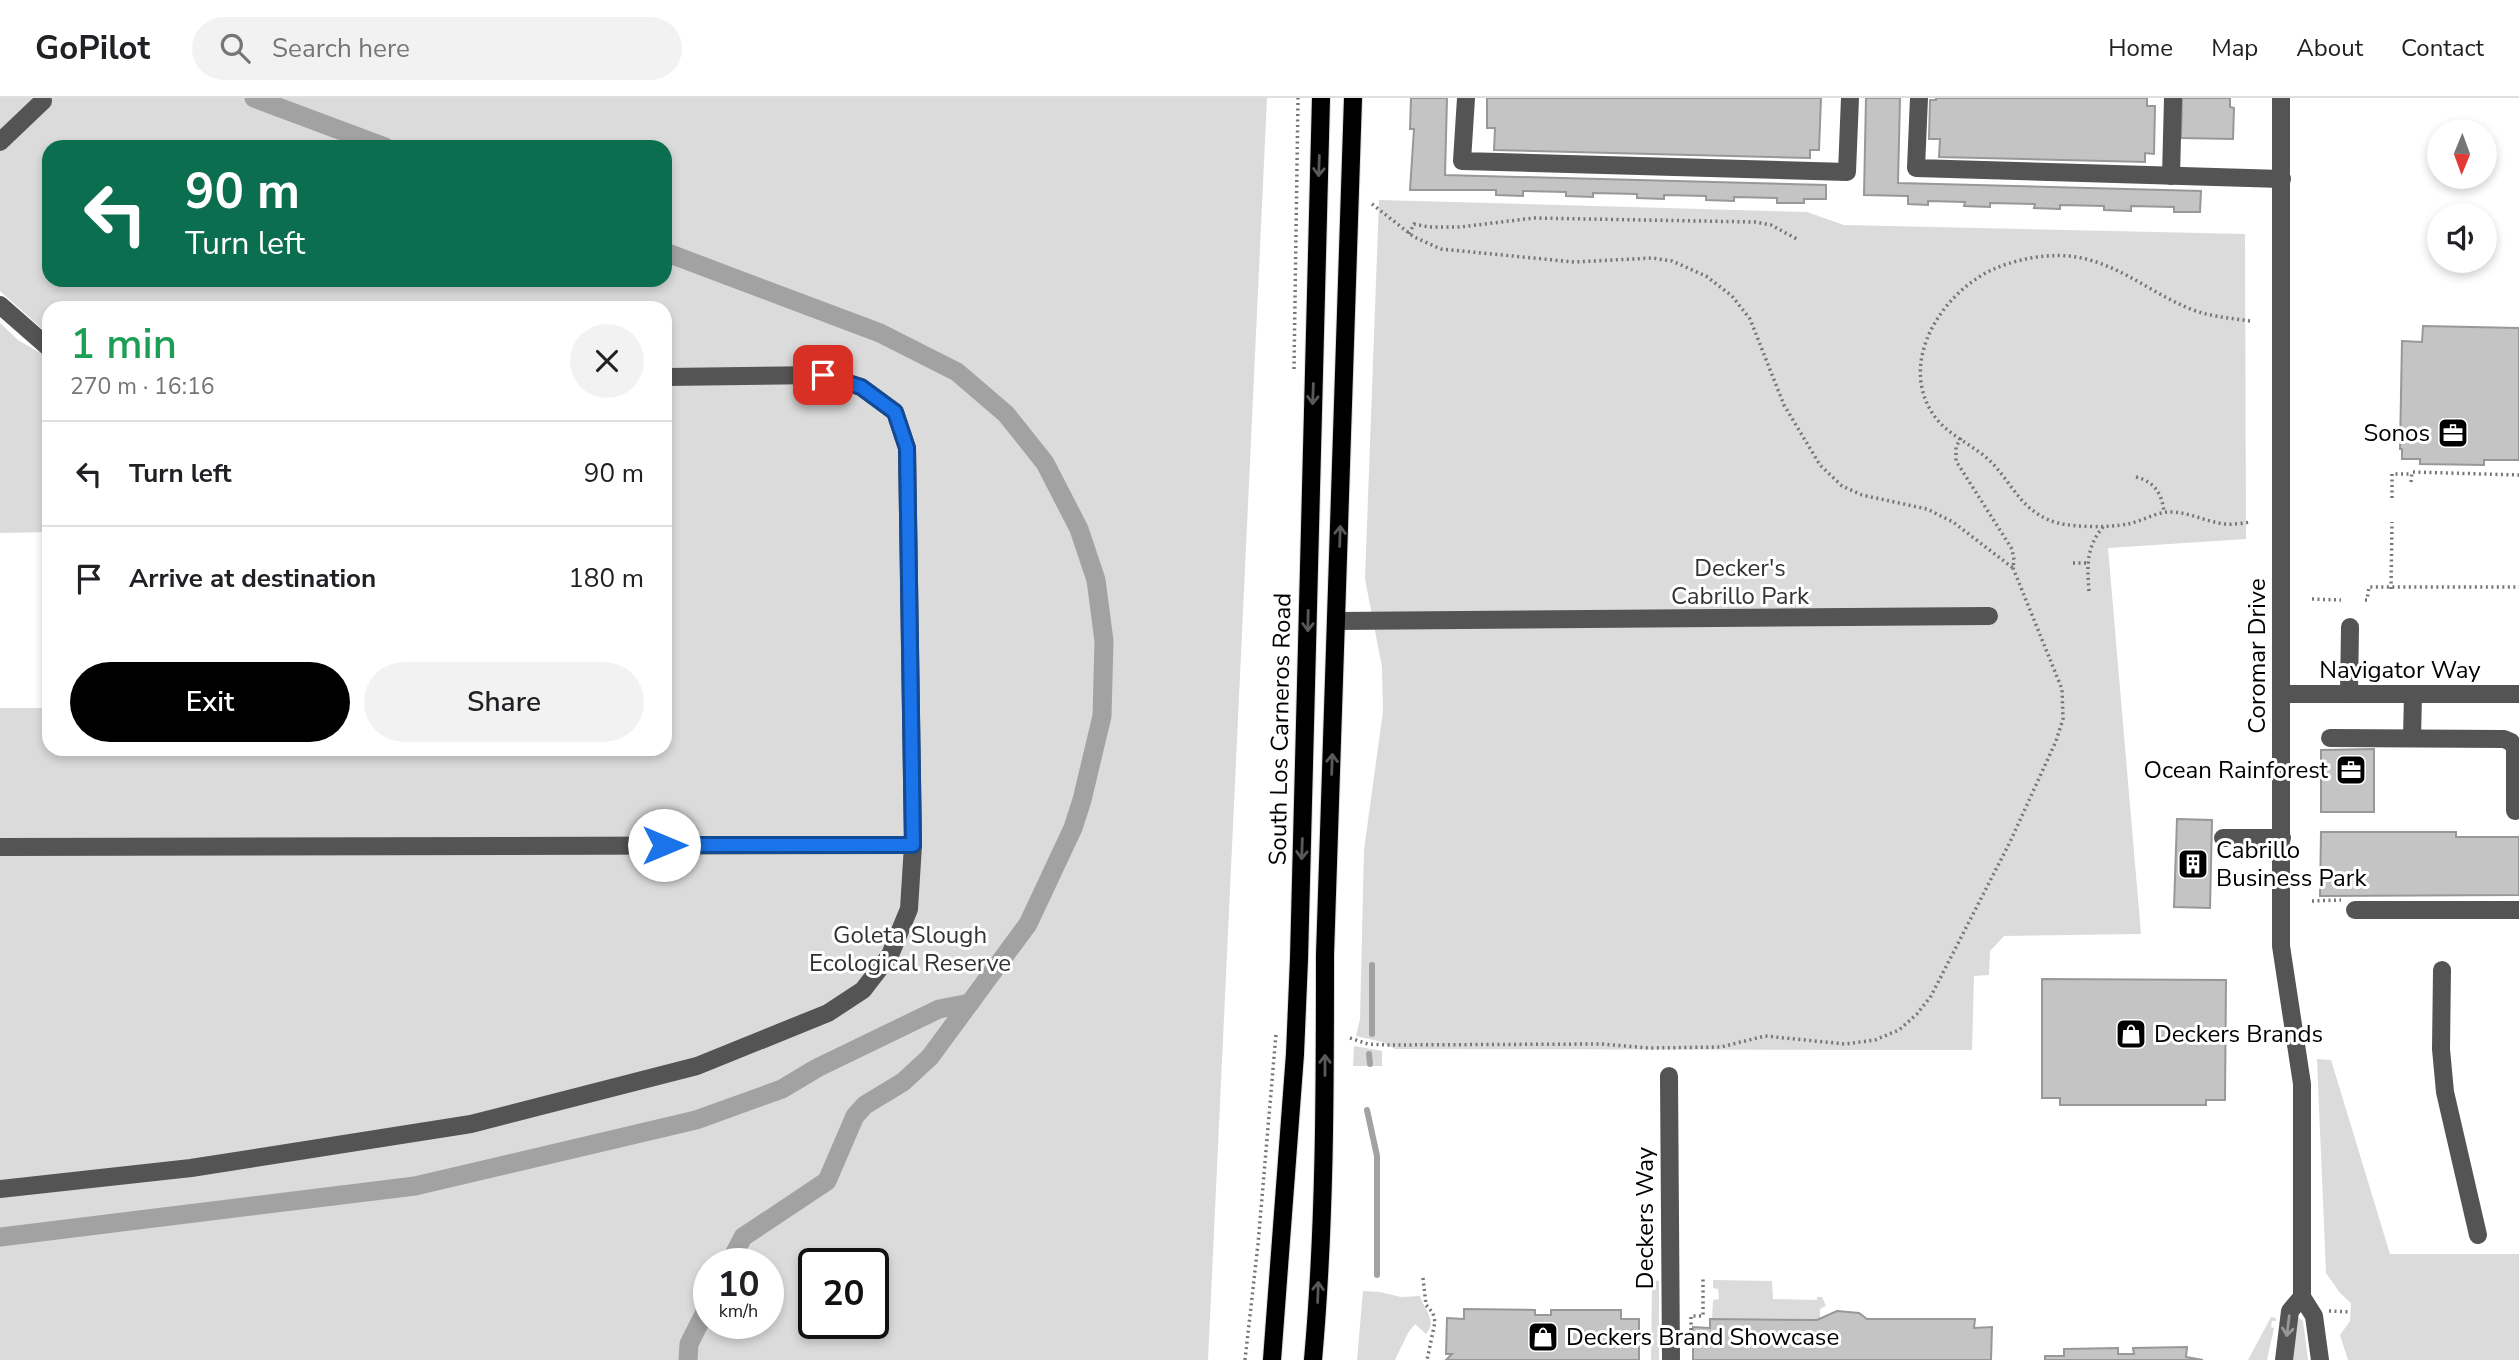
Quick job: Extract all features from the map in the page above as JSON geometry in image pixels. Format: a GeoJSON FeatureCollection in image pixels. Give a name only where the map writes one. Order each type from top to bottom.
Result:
{"type":"FeatureCollection","features":[{"type":"Feature","properties":{"kind":"main road","name":"South Los Carneros Road"},"geometry":{"type":"LineString","coordinates":[[1272,1360],[1294,1068],[1299,959],[1321,98]]}},
{"type":"Feature","properties":{"kind":"main road","name":"South Los Carneros Road"},"geometry":{"type":"LineString","coordinates":[[1313,1360],[1318,1307],[1325,1079],[1325,955],[1353,98]]}},
{"type":"Feature","properties":{"kind":"street"},"geometry":{"type":"LineString","coordinates":[[1466,98],[1462,161],[1847,172],[1850,98]]}},
{"type":"Feature","properties":{"kind":"street"},"geometry":{"type":"LineString","coordinates":[[1919,98],[1916,168],[2281,179]]}},
{"type":"Feature","properties":{"kind":"street"},"geometry":{"type":"LineString","coordinates":[[2171,176],[2173,98]]}},
{"type":"Feature","properties":{"kind":"street","name":"Coromar Drive"},"geometry":{"type":"LineString","coordinates":[[2281,98],[2281,946],[2302,1084],[2302,1297],[2314,1316],[2320,1360]]}},
{"type":"Feature","properties":{"kind":"street"},"geometry":{"type":"LineString","coordinates":[[0,142],[43,102]]}},
{"type":"Feature","properties":{"kind":"street"},"geometry":{"type":"LineString","coordinates":[[0,305],[42,342]]}},
{"type":"Feature","properties":{"kind":"street"},"geometry":{"type":"LineString","coordinates":[[0,1189],[191,1168],[471,1124],[709,1062],[828,1013],[863,990],[890,956],[909,909],[913,845],[907,448],[895,412],[861,387],[823,375],[672,377]]}},
{"type":"Feature","properties":{"kind":"street"},"geometry":{"type":"LineString","coordinates":[[1337,621],[1989,616]]}},
{"type":"Feature","properties":{"kind":"street"},"geometry":{"type":"LineString","coordinates":[[2349,694],[2350,626]]}},
{"type":"Feature","properties":{"kind":"street","name":"Navigator Way"},"geometry":{"type":"LineString","coordinates":[[2282,694],[2519,694]]}},
{"type":"Feature","properties":{"kind":"street"},"geometry":{"type":"LineString","coordinates":[[2412,738],[2413,694]]}},
{"type":"Feature","properties":{"kind":"street"},"geometry":{"type":"LineString","coordinates":[[2330,738],[2504,739],[2511,742],[2515,748],[2515,811]]}},
{"type":"Feature","properties":{"kind":"street"},"geometry":{"type":"LineString","coordinates":[[2223,838],[2282,838]]}},
{"type":"Feature","properties":{"kind":"street"},"geometry":{"type":"LineString","coordinates":[[0,847],[913,845]]}},
{"type":"Feature","properties":{"kind":"street"},"geometry":{"type":"LineString","coordinates":[[2355,910],[2519,910]]}},
{"type":"Feature","properties":{"kind":"street"},"geometry":{"type":"LineString","coordinates":[[2442,970],[2443,1082],[2478,1234]]}},
{"type":"Feature","properties":{"kind":"street","name":"Deckers Way"},"geometry":{"type":"LineString","coordinates":[[1669,1076],[1671,1360]]}},
{"type":"Feature","properties":{"kind":"street","name":"Coromar Drive"},"geometry":{"type":"LineString","coordinates":[[2284,1360],[2290,1311],[2302,1297]]}},
{"type":"Feature","properties":{"kind":"path"},"geometry":{"type":"LineString","coordinates":[[1294,376],[1298,98]]}},
{"type":"Feature","properties":{"kind":"path"},"geometry":{"type":"LineString","coordinates":[[1350,1038],[1368,1044],[1387,1045],[1602,1044],[1648,1048],[1721,1047],[1765,1037],[1845,1044],[1875,1040],[1899,1030],[1917,1014],[1931,996],[2010,842],[2056,741],[2063,719],[2062,689],[2012,568],[1953,522],[1927,509],[1862,495],[1842,486],[1820,465],[1784,405],[1751,318],[1732,296],[1706,276],[1672,261],[1652,258],[1574,262],[1441,249],[1409,234],[1372,204]]}},
{"type":"Feature","properties":{"kind":"path"},"geometry":{"type":"LineString","coordinates":[[1409,234],[1414,224],[1460,227],[1534,218],[1611,221],[1658,219],[1755,222],[1771,225],[1797,239]]}},
{"type":"Feature","properties":{"kind":"path"},"geometry":{"type":"LineString","coordinates":[[2250,321],[2191,309],[2099,262],[2073,256],[2022,260],[1995,269],[1975,280],[1944,308],[1932,326],[1921,358],[1921,379],[1925,397],[1934,415],[1978,449],[2032,511],[2051,521],[2104,526],[2129,524],[2164,512],[2174,512],[2225,524],[2251,522]]}},
{"type":"Feature","properties":{"kind":"path"},"geometry":{"type":"LineString","coordinates":[[1961,438],[1956,447],[1956,461],[2012,549],[2012,568]]}},
{"type":"Feature","properties":{"kind":"path"},"geometry":{"type":"LineString","coordinates":[[2392,498],[2392,474],[2412,471],[2519,475]]}},
{"type":"Feature","properties":{"kind":"path"},"geometry":{"type":"LineString","coordinates":[[2411,482],[2412,471]]}},
{"type":"Feature","properties":{"kind":"path"},"geometry":{"type":"LineString","coordinates":[[2136,477],[2156,488],[2161,496],[2164,512]]}},
{"type":"Feature","properties":{"kind":"path"},"geometry":{"type":"LineString","coordinates":[[2391,589],[2392,522]]}},
{"type":"Feature","properties":{"kind":"path"},"geometry":{"type":"LineString","coordinates":[[2088,591],[2086,563],[2093,538],[2104,526]]}},
{"type":"Feature","properties":{"kind":"path"},"geometry":{"type":"LineString","coordinates":[[2073,563],[2086,563]]}},
{"type":"Feature","properties":{"kind":"path"},"geometry":{"type":"LineString","coordinates":[[2365,600],[2369,587],[2519,587]]}},
{"type":"Feature","properties":{"kind":"path"},"geometry":{"type":"LineString","coordinates":[[2312,599],[2340,600]]}},
{"type":"Feature","properties":{"kind":"path"},"geometry":{"type":"LineString","coordinates":[[1245,1360],[1276,1030]]}},
{"type":"Feature","properties":{"kind":"path"},"geometry":{"type":"LineString","coordinates":[[1691,1338],[1691,1316],[1703,1316],[1703,1277]]}},
{"type":"Feature","properties":{"kind":"path"},"geometry":{"type":"LineString","coordinates":[[1423,1278],[1426,1306],[1433,1313],[1435,1322],[1427,1360]]}},
{"type":"Feature","properties":{"kind":"path"},"geometry":{"type":"LineString","coordinates":[[2327,1311],[2351,1312]]}},
{"type":"Feature","properties":{"kind":"green space","name":"Goleta Slough Ecological Reserve"},"geometry":{"type":"Polygon","coordinates":[[[0,98],[1267,98],[1208,1360],[0,1360],[0,708],[42,708],[42,756],[672,756],[672,301],[42,301],[42,329],[0,291],[0,98]]]}},
{"type":"Feature","properties":{"kind":"green space","name":"Decker's Cabrillo Park"},"geometry":{"type":"Polygon","coordinates":[[[1379,200],[1807,212],[1844,225],[2245,234],[2246,539],[2108,548],[2141,934],[2004,936],[1990,951],[1989,975],[1974,976],[1972,1050],[1395,1049],[1382,1042],[1356,1036],[1360,1019],[1364,850],[1383,711],[1382,667],[1365,579],[1379,200]]]}},
{"type":"Feature","properties":{"kind":"green space"},"geometry":{"type":"Polygon","coordinates":[[[0,323],[18,340],[42,354],[42,532],[0,533],[0,323]]]}},
{"type":"Feature","properties":{"kind":"green space"},"geometry":{"type":"Polygon","coordinates":[[[1354,1046],[1382,1051],[1382,1066],[1353,1066],[1354,1046]]]}},
{"type":"Feature","properties":{"kind":"green space"},"geometry":{"type":"Polygon","coordinates":[[[2317,1059],[2331,1060],[2390,1254],[2519,1254],[2519,1360],[2348,1360],[2340,1335],[2350,1321],[2351,1303],[2326,1273],[2317,1059]]]}},
{"type":"Feature","properties":{"kind":"green space"},"geometry":{"type":"Polygon","coordinates":[[[1652,1280],[1659,1281],[1659,1360],[1651,1360],[1652,1280]]]}},
{"type":"Feature","properties":{"kind":"green space"},"geometry":{"type":"Polygon","coordinates":[[[1713,1280],[1772,1281],[1773,1299],[1817,1300],[1817,1297],[1822,1297],[1826,1306],[1820,1309],[1820,1321],[1712,1319],[1713,1300],[1719,1299],[1718,1289],[1713,1288],[1713,1280]]]}},
{"type":"Feature","properties":{"kind":"green space"},"geometry":{"type":"Polygon","coordinates":[[[1363,1291],[1401,1297],[1420,1296],[1431,1325],[1426,1334],[1415,1324],[1395,1360],[1357,1360],[1363,1291]]]}},
{"type":"Feature","properties":{"kind":"green space"},"geometry":{"type":"Polygon","coordinates":[[[2271,1317],[2276,1318],[2276,1321],[2272,1321],[2271,1327],[2274,1328],[2267,1360],[2248,1360],[2271,1317]]]}},
{"type":"Feature","properties":{"kind":"green space"},"geometry":{"type":"Polygon","coordinates":[[[2295,1319],[2303,1321],[2308,1360],[2290,1360],[2295,1319]]]}},
{"type":"Feature","properties":{"kind":"building"},"geometry":{"type":"Polygon","coordinates":[[[1411,98],[1447,98],[1445,175],[1826,185],[1826,199],[1804,199],[1804,203],[1777,203],[1777,198],[1734,197],[1734,201],[1706,200],[1706,196],[1664,195],[1664,199],[1637,198],[1637,194],[1593,193],[1593,197],[1566,196],[1566,192],[1523,191],[1523,196],[1496,195],[1496,190],[1410,190],[1414,129],[1410,129],[1411,98]]]}},
{"type":"Feature","properties":{"kind":"building"},"geometry":{"type":"Polygon","coordinates":[[[1487,98],[1821,98],[1819,150],[1810,150],[1810,158],[1494,150],[1495,128],[1487,128],[1487,98]]]}},
{"type":"Feature","properties":{"kind":"building"},"geometry":{"type":"Polygon","coordinates":[[[1866,98],[1900,98],[1898,183],[2201,191],[2200,212],[2174,212],[2174,207],[2131,206],[2131,211],[2104,210],[2104,206],[2060,205],[2060,209],[2034,208],[2035,204],[1990,203],[1990,207],[1964,206],[1965,202],[1928,201],[1928,205],[1908,204],[1908,196],[1864,195],[1866,98]]]}},
{"type":"Feature","properties":{"kind":"building"},"geometry":{"type":"Polygon","coordinates":[[[2147,98],[2147,106],[2155,106],[2154,154],[2145,153],[2145,162],[1939,157],[1940,139],[1929,139],[1930,100],[2147,98]]]}},
{"type":"Feature","properties":{"kind":"building"},"geometry":{"type":"Polygon","coordinates":[[[2182,98],[2230,98],[2230,107],[2234,108],[2233,139],[2181,138],[2182,98]]]}},
{"type":"Feature","properties":{"kind":"building"},"geometry":{"type":"Polygon","coordinates":[[[2423,326],[2519,328],[2519,460],[2484,460],[2484,465],[2420,464],[2420,459],[2402,459],[2402,341],[2422,342],[2423,326]]]}},
{"type":"Feature","properties":{"kind":"building"},"geometry":{"type":"Polygon","coordinates":[[[2374,749],[2374,812],[2321,812],[2321,750],[2374,749]]]}},
{"type":"Feature","properties":{"kind":"building","name":"Cabrillo Business Park"},"geometry":{"type":"Polygon","coordinates":[[[2177,819],[2212,820],[2210,908],[2174,907],[2177,819]]]}},
{"type":"Feature","properties":{"kind":"building"},"geometry":{"type":"Polygon","coordinates":[[[2321,832],[2456,832],[2456,837],[2519,837],[2519,895],[2320,896],[2321,832]]]}},
{"type":"Feature","properties":{"kind":"building"},"geometry":{"type":"Polygon","coordinates":[[[2042,979],[2226,980],[2225,1100],[2206,1100],[2206,1105],[2060,1105],[2060,1098],[2042,1098],[2042,979]]]}},
{"type":"Feature","properties":{"kind":"building","name":"Deckers Brand Showcase"},"geometry":{"type":"Polygon","coordinates":[[[1464,1309],[1535,1310],[1535,1315],[1551,1315],[1551,1310],[1621,1310],[1621,1319],[1639,1319],[1639,1360],[1446,1360],[1452,1354],[1446,1354],[1447,1318],[1464,1319],[1464,1309]]]}},
{"type":"Feature","properties":{"kind":"building"},"geometry":{"type":"Polygon","coordinates":[[[1837,1311],[1859,1313],[1867,1319],[1975,1319],[1974,1328],[1992,1327],[1991,1360],[1693,1360],[1693,1327],[1710,1328],[1710,1319],[1817,1320],[1837,1311]]]}},
{"type":"Feature","properties":{"kind":"building"},"geometry":{"type":"Polygon","coordinates":[[[2187,1347],[2186,1357],[2203,1360],[2045,1360],[2045,1356],[2064,1356],[2064,1349],[2118,1348],[2118,1354],[2134,1354],[2133,1348],[2187,1347]]]}},
{"type":"Feature","properties":{"kind":"waterway"},"geometry":{"type":"LineString","coordinates":[[254,98],[366,140]]}},
{"type":"Feature","properties":{"kind":"waterway"},"geometry":{"type":"LineString","coordinates":[[672,255],[880,333],[957,372],[1006,414],[1045,463],[1079,529],[1096,580],[1104,641],[1102,716],[1082,800],[1073,828],[1028,924],[930,1057],[903,1082],[865,1105],[855,1116],[827,1181],[743,1237],[737,1248]]}},
{"type":"Feature","properties":{"kind":"waterway"},"geometry":{"type":"LineString","coordinates":[[1372,965],[1372,1034]]}},
{"type":"Feature","properties":{"kind":"waterway"},"geometry":{"type":"LineString","coordinates":[[0,1237],[415,1186],[696,1120],[782,1089],[817,1068],[939,1009],[970,1003]]}},
{"type":"Feature","properties":{"kind":"waterway"},"geometry":{"type":"LineString","coordinates":[[1369,1054],[1370,1064]]}},
{"type":"Feature","properties":{"kind":"waterway"},"geometry":{"type":"LineString","coordinates":[[1367,1110],[1377,1156],[1377,1275]]}},
{"type":"Feature","properties":{"kind":"waterway"},"geometry":{"type":"LineString","coordinates":[[688,1360],[689,1344],[693,1336]]}},
{"type":"Feature","properties":{"kind":"place","name":"Sonos"},"geometry":{"type":"Point","coordinates":[2453,433]}},
{"type":"Feature","properties":{"kind":"place","name":"Ocean Rainforest"},"geometry":{"type":"Point","coordinates":[2351,770]}},
{"type":"Feature","properties":{"kind":"place","name":"Cabrillo Business Park"},"geometry":{"type":"Point","coordinates":[2193,864]}},
{"type":"Feature","properties":{"kind":"place","name":"Deckers Brands"},"geometry":{"type":"Point","coordinates":[2131,1034]}},
{"type":"Feature","properties":{"kind":"place","name":"Deckers Brand Showcase"},"geometry":{"type":"Point","coordinates":[1543,1337]}},
{"type":"Feature","properties":{"kind":"route"},"geometry":{"type":"LineString","coordinates":[[664,845],[913,845],[907,448],[895,412],[861,387],[823,375]]}}]}
